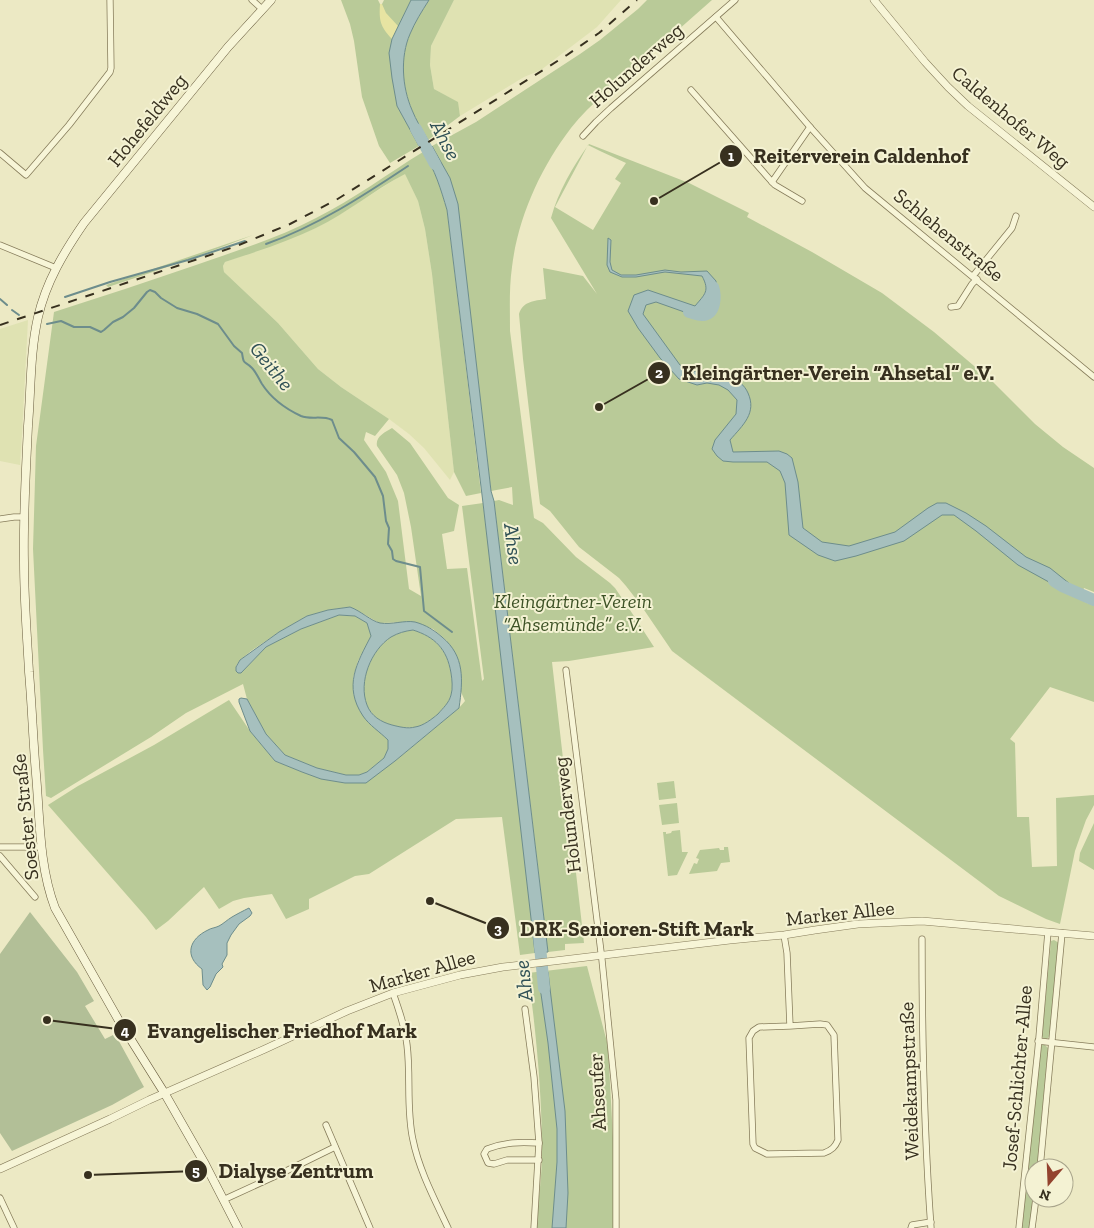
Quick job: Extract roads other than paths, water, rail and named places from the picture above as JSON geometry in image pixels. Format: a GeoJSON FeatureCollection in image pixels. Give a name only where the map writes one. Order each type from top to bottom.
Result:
{"type":"FeatureCollection","features":[{"type":"Feature","properties":{"kind":"main road","name":"Hohefeldweg"},"geometry":{"type":"LineString","coordinates":[[56,268],[74,237],[93,211],[228,47],[271,0]]}},
{"type":"Feature","properties":{"kind":"main road","name":"Soester Straße"},"geometry":{"type":"LineString","coordinates":[[56,268],[44,296],[35,335],[24,517],[25,601],[31,723],[42,847],[47,881],[55,908],[125,1032],[205,1164],[238,1228]]}},
{"type":"Feature","properties":{"kind":"street"},"geometry":{"type":"LineString","coordinates":[[0,153],[26,175],[69,125],[110,72],[110,0]]}},
{"type":"Feature","properties":{"kind":"street"},"geometry":{"type":"LineString","coordinates":[[252,0],[262,9]]}},
{"type":"Feature","properties":{"kind":"street","name":"Holunderweg"},"geometry":{"type":"LineString","coordinates":[[583,136],[611,108],[735,0]]}},
{"type":"Feature","properties":{"kind":"street","name":"Caldenhofer Weg"},"geometry":{"type":"LineString","coordinates":[[874,0],[916,52],[955,94],[1094,207]]}},
{"type":"Feature","properties":{"kind":"street","name":"Schlehenstraße"},"geometry":{"type":"LineString","coordinates":[[716,17],[865,188],[1094,376]]}},
{"type":"Feature","properties":{"kind":"street"},"geometry":{"type":"LineString","coordinates":[[691,90],[772,182],[802,201]]}},
{"type":"Feature","properties":{"kind":"street"},"geometry":{"type":"LineString","coordinates":[[772,182],[810,127]]}},
{"type":"Feature","properties":{"kind":"street"},"geometry":{"type":"LineString","coordinates":[[951,308],[958,306],[975,278],[1012,228],[1016,216]]}},
{"type":"Feature","properties":{"kind":"street"},"geometry":{"type":"LineString","coordinates":[[0,245],[56,268]]}},
{"type":"Feature","properties":{"kind":"street"},"geometry":{"type":"LineString","coordinates":[[0,519],[24,517]]}},
{"type":"Feature","properties":{"kind":"street","name":"Holunderweg"},"geometry":{"type":"LineString","coordinates":[[566,670],[601,955]]}},
{"type":"Feature","properties":{"kind":"street"},"geometry":{"type":"LineString","coordinates":[[0,847],[42,847]]}},
{"type":"Feature","properties":{"kind":"street"},"geometry":{"type":"LineString","coordinates":[[0,856],[35,897]]}},
{"type":"Feature","properties":{"kind":"street","name":"Marker Allee"},"geometry":{"type":"LineString","coordinates":[[0,1169],[347,1011],[393,993],[460,975],[529,963],[784,935],[858,924],[922,921],[1048,932],[1059,931],[1094,936]]}},
{"type":"Feature","properties":{"kind":"street","name":"Josef-Schlichter-Allee"},"geometry":{"type":"LineString","coordinates":[[1041,1158],[1052,1042],[1059,931]]}},
{"type":"Feature","properties":{"kind":"street","name":"Josef-Schlichter-Allee"},"geometry":{"type":"LineString","coordinates":[[1019,1228],[1048,932]]}},
{"type":"Feature","properties":{"kind":"street"},"geometry":{"type":"LineString","coordinates":[[784,935],[787,953],[790,1026]]}},
{"type":"Feature","properties":{"kind":"street","name":"Weidekampstraße"},"geometry":{"type":"LineString","coordinates":[[922,939],[925,1136],[931,1225]]}},
{"type":"Feature","properties":{"kind":"street","name":"Ahseufer"},"geometry":{"type":"LineString","coordinates":[[601,955],[616,1100],[616,1228]]}},
{"type":"Feature","properties":{"kind":"street"},"geometry":{"type":"LineString","coordinates":[[393,993],[407,1044],[412,1140],[422,1170],[448,1228]]}},
{"type":"Feature","properties":{"kind":"street"},"geometry":{"type":"LineString","coordinates":[[526,1009],[539,1142],[534,1228]]}},
{"type":"Feature","properties":{"kind":"street"},"geometry":{"type":"LineString","coordinates":[[820,1024],[827,1026],[834,1035],[838,1140],[831,1151],[824,1153],[767,1154],[755,1148],[753,1144],[749,1038],[759,1027],[790,1026],[820,1024]]}},
{"type":"Feature","properties":{"kind":"street"},"geometry":{"type":"LineString","coordinates":[[1038,1041],[1094,1047]]}},
{"type":"Feature","properties":{"kind":"street"},"geometry":{"type":"LineString","coordinates":[[326,1124],[370,1228]]}},
{"type":"Feature","properties":{"kind":"street"},"geometry":{"type":"LineString","coordinates":[[539,1142],[501,1144],[486,1148],[484,1154],[488,1163],[494,1164],[508,1160],[539,1160]]}},
{"type":"Feature","properties":{"kind":"street"},"geometry":{"type":"LineString","coordinates":[[223,1200],[336,1147]]}},
{"type":"Feature","properties":{"kind":"street"},"geometry":{"type":"LineString","coordinates":[[0,1198],[14,1228]]}},
{"type":"Feature","properties":{"kind":"street"},"geometry":{"type":"LineString","coordinates":[[1032,1228],[1035,1208]]}},
{"type":"Feature","properties":{"kind":"street"},"geometry":{"type":"LineString","coordinates":[[911,1228],[914,1224],[931,1225]]}},
{"type":"Feature","properties":{"kind":"water"},"geometry":{"type":"Polygon","coordinates":[[[411,0],[429,0],[410,34],[404,62],[406,92],[415,118],[428,140],[419,146],[397,106],[389,53],[392,39],[411,0]]]}},
{"type":"Feature","properties":{"kind":"water"},"geometry":{"type":"Polygon","coordinates":[[[432,146],[450,178],[458,204],[491,491],[494,501],[548,952],[535,953],[447,210],[440,187],[423,152],[432,146]]]}},
{"type":"Feature","properties":{"kind":"water"},"geometry":{"type":"Polygon","coordinates":[[[608,238],[611,240],[610,262],[612,270],[621,275],[636,275],[665,270],[681,272],[707,271],[716,281],[716,300],[703,315],[690,314],[656,302],[646,305],[643,314],[680,365],[685,369],[724,374],[736,379],[745,388],[750,400],[750,413],[730,440],[733,452],[779,451],[792,458],[798,482],[803,528],[822,542],[849,546],[895,532],[928,508],[937,503],[946,503],[986,526],[1026,557],[1050,568],[1070,584],[1067,592],[1018,565],[954,515],[942,515],[904,541],[835,561],[818,555],[789,535],[785,483],[780,471],[767,462],[723,461],[712,449],[715,440],[736,414],[737,400],[728,390],[719,385],[707,383],[697,385],[679,379],[660,358],[628,311],[634,295],[648,290],[695,306],[706,289],[702,276],[665,272],[636,277],[622,277],[610,272],[607,265],[608,238]]]}},
{"type":"Feature","properties":{"kind":"water"},"geometry":{"type":"Polygon","coordinates":[[[350,607],[380,623],[415,622],[430,628],[449,644],[459,660],[461,669],[459,708],[366,783],[345,783],[321,779],[275,761],[250,731],[239,702],[241,698],[247,699],[266,734],[285,755],[317,768],[346,775],[359,775],[367,772],[384,758],[388,749],[388,740],[365,719],[354,695],[354,675],[371,636],[367,623],[355,616],[339,615],[301,629],[266,647],[241,673],[236,671],[240,660],[279,632],[307,616],[328,610],[350,607]],[[413,630],[391,637],[378,650],[368,667],[364,686],[367,705],[374,715],[388,724],[407,728],[421,725],[438,714],[450,698],[452,681],[446,657],[434,640],[413,630]]]}},
{"type":"Feature","properties":{"kind":"water"},"geometry":{"type":"Polygon","coordinates":[[[249,908],[252,913],[239,924],[231,935],[227,943],[227,955],[222,964],[223,967],[216,974],[207,990],[203,985],[202,969],[196,964],[191,953],[193,943],[209,929],[219,926],[249,908]]]}},
{"type":"Feature","properties":{"kind":"water"},"geometry":{"type":"Polygon","coordinates":[[[548,972],[565,1111],[568,1193],[566,1228],[552,1228],[557,1162],[557,1129],[538,973],[548,972]]]}},
{"type":"Feature","properties":{"kind":"waterway","name":"Ahse"},"geometry":{"type":"LineString","coordinates":[[416,129],[435,164]]}},
{"type":"Feature","properties":{"kind":"waterway"},"geometry":{"type":"LineString","coordinates":[[266,244],[321,219],[357,199],[408,166]]}},
{"type":"Feature","properties":{"kind":"waterway"},"geometry":{"type":"LineString","coordinates":[[65,297],[245,241]]}},
{"type":"Feature","properties":{"kind":"waterway"},"geometry":{"type":"LineString","coordinates":[[689,312],[702,315],[710,311],[715,300],[713,287]]}},
{"type":"Feature","properties":{"kind":"waterway","name":"Geithe"},"geometry":{"type":"LineString","coordinates":[[47,324],[61,321],[74,327],[90,327],[101,332],[134,308],[150,290],[177,308],[197,314],[218,324],[234,346],[242,353],[244,361],[279,403],[301,416],[332,420],[339,438],[354,452],[375,477],[383,496],[386,521],[389,528],[388,544],[392,551],[393,559],[420,567],[424,611],[452,632]]}},
{"type":"Feature","properties":{"kind":"waterway","name":"Geithe"},"geometry":{"type":"LineString","coordinates":[[0,299],[7,305]]}},
{"type":"Feature","properties":{"kind":"waterway","name":"Geithe"},"geometry":{"type":"LineString","coordinates":[[12,310],[19,315]]}},
{"type":"Feature","properties":{"kind":"waterway"},"geometry":{"type":"LineString","coordinates":[[1054,581],[1094,600]]}},
{"type":"Feature","properties":{"kind":"waterway","name":"Ahse"},"geometry":{"type":"LineString","coordinates":[[539,936],[544,988]]}},
{"type":"Feature","properties":{"kind":"railway"},"geometry":{"type":"LineString","coordinates":[[0,325],[234,247],[290,224],[336,200],[567,55],[599,33],[637,0]]}},
{"type":"Feature","properties":{"kind":"place","name":"Reiterverein Caldenhof"},"geometry":{"type":"Point","coordinates":[654,201]}},
{"type":"Feature","properties":{"kind":"place","name":"Kleingärtner-Verein “Ahsetal” e.V."},"geometry":{"type":"Point","coordinates":[599,407]}},
{"type":"Feature","properties":{"kind":"place","name":"DRK-Senioren-Stift Mark"},"geometry":{"type":"Point","coordinates":[430,901]}},
{"type":"Feature","properties":{"kind":"place","name":"Evangelischer Friedhof Mark"},"geometry":{"type":"Point","coordinates":[47,1020]}},
{"type":"Feature","properties":{"kind":"place","name":"Dialyse Zentrum"},"geometry":{"type":"Point","coordinates":[88,1175]}},
{"type":"Feature","properties":{"kind":"park label","name":"Kleingärtner-Verein “Ahsemünde” e.V."},"geometry":{"type":"Point","coordinates":[573,612]}}]}
